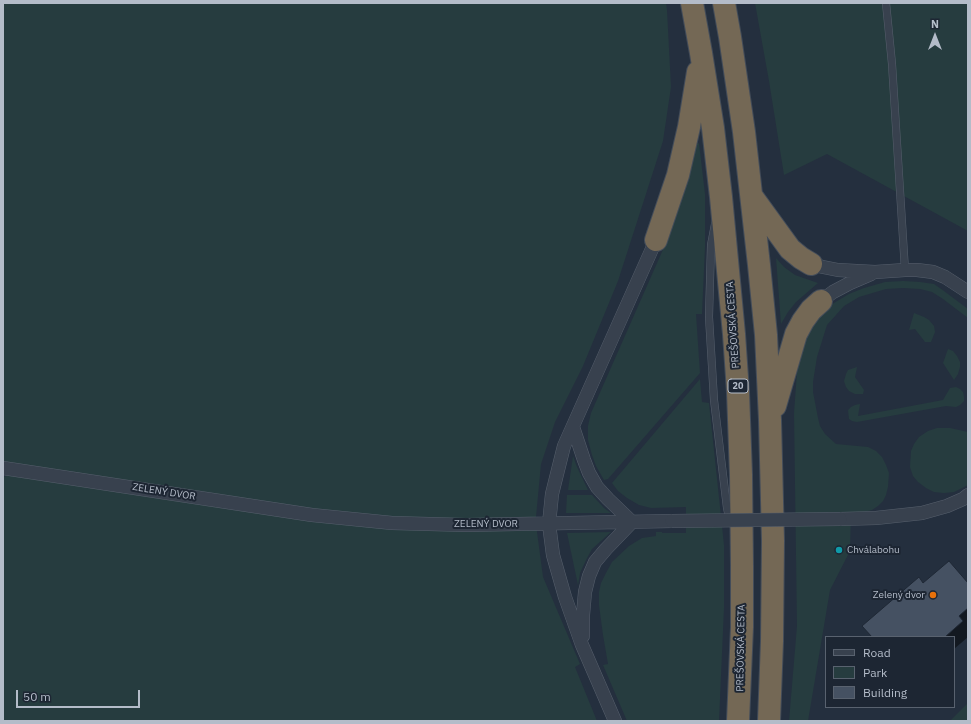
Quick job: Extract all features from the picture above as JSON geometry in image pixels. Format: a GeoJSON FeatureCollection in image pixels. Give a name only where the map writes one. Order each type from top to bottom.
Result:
{"type":"FeatureCollection","features":[{"type":"Feature","properties":{"kind":"highway","name":"PREŠOVSKÁ CESTA"},"geometry":{"type":"LineString","coordinates":[[692,3],[713,128],[733,319],[738,392],[742,566],[742,627],[738,721]]}},
{"type":"Feature","properties":{"kind":"highway"},"geometry":{"type":"LineString","coordinates":[[724,3],[752,195],[766,334],[773,541],[772,641],[769,721]]}},
{"type":"Feature","properties":{"kind":"highway"},"geometry":{"type":"LineString","coordinates":[[656,240],[678,174],[689,127],[701,53]]}},
{"type":"Feature","properties":{"kind":"highway"},"geometry":{"type":"LineString","coordinates":[[752,195],[790,249],[811,264]]}},
{"type":"Feature","properties":{"kind":"highway"},"geometry":{"type":"LineString","coordinates":[[770,420],[796,334],[811,310],[821,301]]}},
{"type":"Feature","properties":{"kind":"street"},"geometry":{"type":"LineString","coordinates":[[614,721],[582,644],[565,597],[553,555],[549,524],[552,494],[564,446],[656,240]]}},
{"type":"Feature","properties":{"kind":"street"},"geometry":{"type":"LineString","coordinates":[[811,264],[838,270],[875,272],[917,270],[933,272],[945,277],[968,292]]}},
{"type":"Feature","properties":{"kind":"street"},"geometry":{"type":"LineString","coordinates":[[821,301],[844,286],[875,272]]}},
{"type":"Feature","properties":{"kind":"street"},"geometry":{"type":"LineString","coordinates":[[573,427],[589,473],[597,487],[632,522],[595,562],[589,576],[585,592],[582,644]]}},
{"type":"Feature","properties":{"kind":"street","name":"ZELENÝ DVOR"},"geometry":{"type":"LineString","coordinates":[[3,468],[319,516],[392,523],[466,525],[876,518],[922,513],[946,506],[963,499],[968,495]]}},
{"type":"Feature","properties":{"kind":"lane"},"geometry":{"type":"LineString","coordinates":[[886,3],[892,64],[905,270]]}},
{"type":"Feature","properties":{"kind":"lane"},"geometry":{"type":"LineString","coordinates":[[721,197],[710,245],[709,317],[715,408],[726,508],[742,566]]}},
{"type":"Feature","properties":{"kind":"green space"},"geometry":{"type":"Polygon","coordinates":[[[3,3],[666,3],[671,87],[663,141],[618,281],[583,366],[555,422],[541,464],[536,517],[543,577],[580,664],[575,667],[597,721],[3,721],[3,477],[10,475],[6,461],[3,461],[3,3]]]}},
{"type":"Feature","properties":{"kind":"green space"},"geometry":{"type":"Polygon","coordinates":[[[755,3],[968,3],[968,231],[827,154],[784,175],[755,3]]]}},
{"type":"Feature","properties":{"kind":"green space"},"geometry":{"type":"Polygon","coordinates":[[[699,143],[705,194],[705,247],[702,314],[696,314],[700,373],[608,479],[604,480],[596,466],[588,440],[588,426],[591,413],[665,245],[695,145],[699,143]]]}},
{"type":"Feature","properties":{"kind":"green space"},"geometry":{"type":"Polygon","coordinates":[[[776,258],[784,267],[795,275],[818,283],[796,302],[781,324],[776,258]]]}},
{"type":"Feature","properties":{"kind":"green space"},"geometry":{"type":"Polygon","coordinates":[[[903,281],[934,284],[968,309],[968,318],[932,292],[920,289],[903,288],[886,289],[859,297],[844,306],[827,325],[817,357],[813,382],[813,392],[820,426],[825,434],[836,444],[868,447],[876,451],[882,457],[889,473],[888,487],[883,501],[878,506],[865,512],[851,513],[850,551],[830,590],[808,721],[789,721],[797,626],[794,413],[798,358],[810,327],[829,306],[849,294],[864,288],[885,282],[903,281]]]}},
{"type":"Feature","properties":{"kind":"green space"},"geometry":{"type":"Polygon","coordinates":[[[914,313],[929,320],[934,326],[935,332],[931,342],[925,342],[915,329],[909,330],[914,313]]]}},
{"type":"Feature","properties":{"kind":"green space"},"geometry":{"type":"Polygon","coordinates":[[[948,349],[953,351],[960,362],[958,374],[954,380],[943,363],[948,349]]]}},
{"type":"Feature","properties":{"kind":"green space"},"geometry":{"type":"Polygon","coordinates":[[[857,367],[855,377],[864,390],[863,394],[855,394],[849,391],[844,381],[848,370],[857,367]]]}},
{"type":"Feature","properties":{"kind":"green space"},"geometry":{"type":"Polygon","coordinates":[[[700,379],[702,402],[709,403],[724,545],[724,608],[719,721],[627,721],[603,665],[608,664],[599,605],[601,583],[612,562],[629,546],[642,538],[656,536],[656,532],[686,533],[686,507],[651,508],[639,505],[618,491],[612,483],[700,379]]]}},
{"type":"Feature","properties":{"kind":"green space"},"geometry":{"type":"Polygon","coordinates":[[[956,387],[963,392],[964,401],[956,407],[946,406],[857,422],[849,419],[848,410],[855,405],[860,404],[858,416],[943,400],[950,388],[956,387]]]}},
{"type":"Feature","properties":{"kind":"green space"},"geometry":{"type":"Polygon","coordinates":[[[937,428],[950,428],[968,432],[968,485],[954,492],[934,492],[926,488],[913,476],[910,467],[911,451],[914,444],[919,437],[928,431],[937,428]]]}},
{"type":"Feature","properties":{"kind":"green space"},"geometry":{"type":"Polygon","coordinates":[[[573,456],[577,467],[588,490],[568,490],[573,456]]]}},
{"type":"Feature","properties":{"kind":"green space"},"geometry":{"type":"Polygon","coordinates":[[[567,495],[592,495],[611,513],[566,513],[567,495]]]}},
{"type":"Feature","properties":{"kind":"green space"},"geometry":{"type":"Polygon","coordinates":[[[611,532],[592,549],[580,573],[578,585],[567,533],[611,532]]]}},
{"type":"Feature","properties":{"kind":"green space"},"geometry":{"type":"Polygon","coordinates":[[[968,703],[968,721],[950,721],[968,703]]]}},
{"type":"Feature","properties":{"kind":"building","name":"Zelený dvor"},"geometry":{"type":"Polygon","coordinates":[[[949,561],[968,583],[968,608],[959,616],[963,621],[946,636],[871,636],[862,626],[919,577],[923,583],[949,561]]]}},
{"type":"Feature","properties":{"kind":"place","name":"Chválabohu"},"geometry":{"type":"Point","coordinates":[839,550]}},
{"type":"Feature","properties":{"kind":"place","name":"Zelený dvor"},"geometry":{"type":"Point","coordinates":[933,595]}}]}
